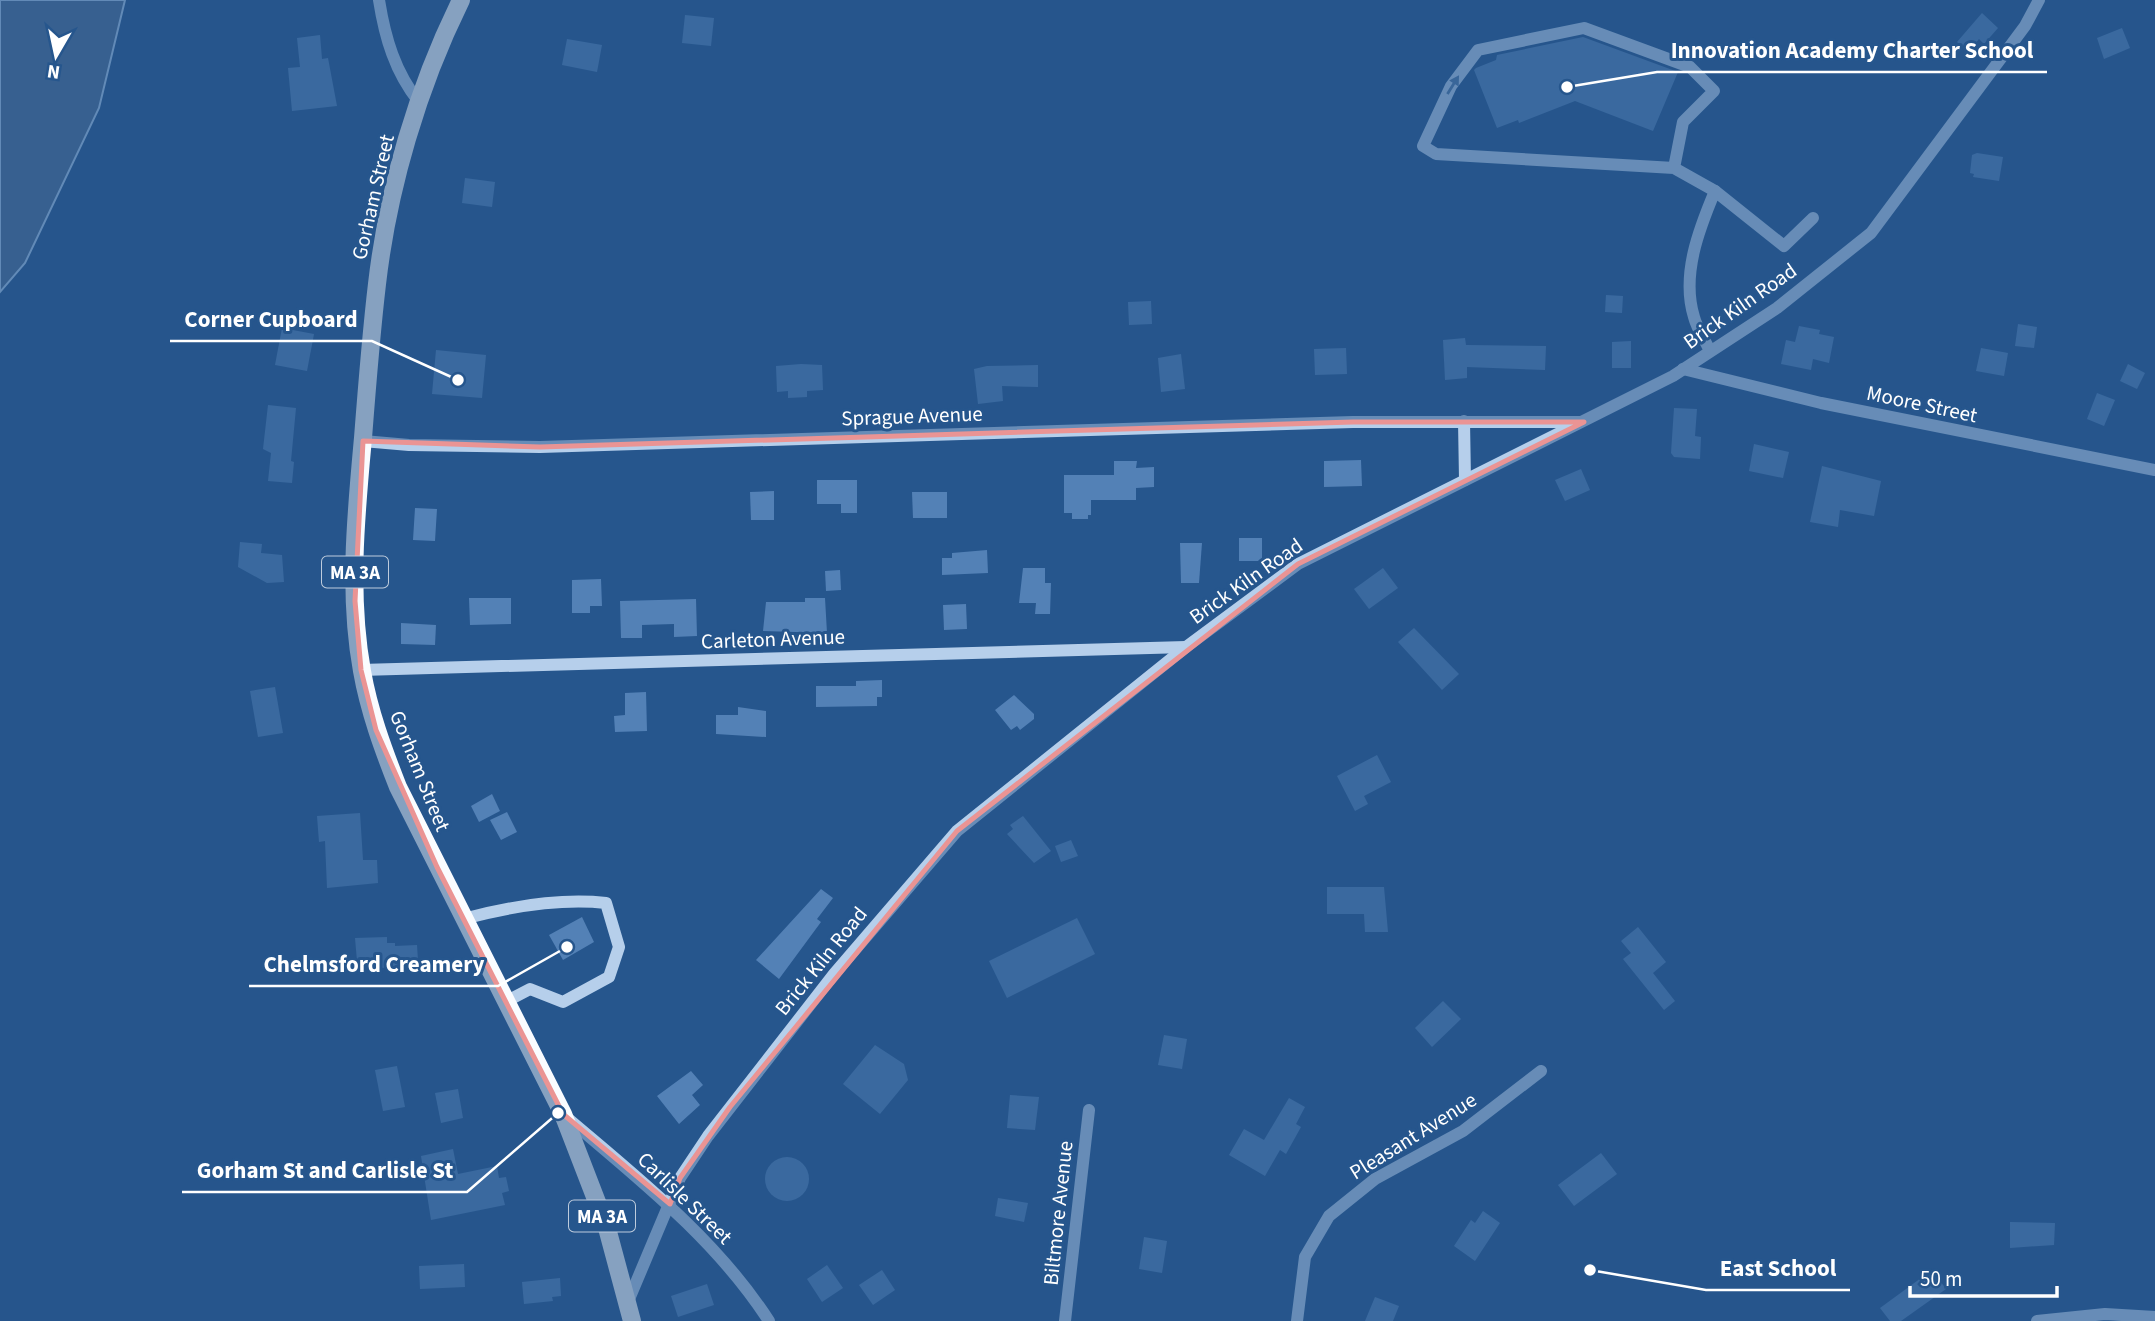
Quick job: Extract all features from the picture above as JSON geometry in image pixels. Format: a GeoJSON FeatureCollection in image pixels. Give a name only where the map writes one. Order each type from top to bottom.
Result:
{"type":"FeatureCollection","features":[{"type":"Feature","properties":{"kind":"main road","name":"Gorham Street"},"geometry":{"type":"LineString","coordinates":[[461,0],[419,102],[395,190],[377,282],[355,534],[355,601],[361,670],[376,730],[398,787],[563,1114],[607,1228],[629,1313]]}},
{"type":"Feature","properties":{"kind":"street"},"geometry":{"type":"LineString","coordinates":[[379,0],[383,25],[401,78],[419,102]]}},
{"type":"Feature","properties":{"kind":"street","name":"Brick Kiln Road"},"geometry":{"type":"LineString","coordinates":[[629,1313],[680,1178],[730,1107],[834,974],[957,831],[1186,647],[1298,564],[1584,422],[1683,369],[1777,308],[1871,233],[2025,26],[2039,0]]}},
{"type":"Feature","properties":{"kind":"street"},"geometry":{"type":"LineString","coordinates":[[1674,168],[1683,122],[1714,91],[1690,67],[1584,28],[1478,50],[1451,86],[1423,146],[1436,154],[1674,168],[1715,191],[1784,246],[1813,218]]}},
{"type":"Feature","properties":{"kind":"street"},"geometry":{"type":"LineString","coordinates":[[1710,351],[1693,316],[1690,268],[1701,226],[1715,191]]}},
{"type":"Feature","properties":{"kind":"street","name":"Moore Street"},"geometry":{"type":"LineString","coordinates":[[1683,369],[1821,403],[2155,470]]}},
{"type":"Feature","properties":{"kind":"street"},"geometry":{"type":"LineString","coordinates":[[1464,421],[1465,480]]}},
{"type":"Feature","properties":{"kind":"street","name":"Sprague Avenue"},"geometry":{"type":"LineString","coordinates":[[363,441],[409,445],[540,447],[1325,423],[1584,422]]}},
{"type":"Feature","properties":{"kind":"street","name":"Carleton Avenue"},"geometry":{"type":"LineString","coordinates":[[361,670],[1186,647]]}},
{"type":"Feature","properties":{"kind":"street"},"geometry":{"type":"LineString","coordinates":[[463,919],[495,911],[584,901],[606,903],[619,947],[609,977],[564,1002],[530,989],[505,1002]]}},
{"type":"Feature","properties":{"kind":"street","name":"Pleasant Avenue"},"geometry":{"type":"LineString","coordinates":[[1297,1321],[1305,1257],[1329,1216],[1375,1179],[1463,1131],[1541,1071]]}},
{"type":"Feature","properties":{"kind":"street","name":"Biltmore Avenue"},"geometry":{"type":"LineString","coordinates":[[1065,1321],[1089,1110]]}},
{"type":"Feature","properties":{"kind":"street","name":"Carlisle Street"},"geometry":{"type":"LineString","coordinates":[[563,1114],[670,1204],[748,1291],[769,1321]]}},
{"type":"Feature","properties":{"kind":"street"},"geometry":{"type":"LineString","coordinates":[[2037,1321],[2105,1314],[2155,1317]]}},
{"type":"Feature","properties":{"kind":"highlighted area"},"geometry":{"type":"Polygon","coordinates":[[[1353,422],[1584,422],[1298,564],[957,831],[730,1107],[680,1178],[670,1204],[563,1114],[437,867],[376,730],[361,670],[355,601],[363,441],[540,447],[1353,422]]]}},
{"type":"Feature","properties":{"kind":"water"},"geometry":{"type":"Polygon","coordinates":[[[0,0],[125,0],[99,108],[25,263],[0,292],[0,0]]]}},
{"type":"Feature","properties":{"kind":"building"},"geometry":{"type":"Polygon","coordinates":[[[1982,13],[1998,28],[1984,44],[1979,39],[1968,52],[1957,42],[1982,13]]]}},
{"type":"Feature","properties":{"kind":"building"},"geometry":{"type":"Polygon","coordinates":[[[685,15],[714,18],[711,46],[682,43],[685,15]]]}},
{"type":"Feature","properties":{"kind":"building"},"geometry":{"type":"Polygon","coordinates":[[[2122,28],[2130,48],[2104,59],[2097,38],[2122,28]]]}},
{"type":"Feature","properties":{"kind":"building"},"geometry":{"type":"Polygon","coordinates":[[[320,35],[322,59],[328,58],[337,106],[292,111],[288,68],[300,67],[297,38],[320,35]]]}},
{"type":"Feature","properties":{"kind":"building"},"geometry":{"type":"Polygon","coordinates":[[[1583,37],[1678,72],[1653,131],[1575,101],[1519,123],[1518,120],[1497,128],[1474,70],[1496,60],[1497,55],[1583,37]]]}},
{"type":"Feature","properties":{"kind":"building"},"geometry":{"type":"Polygon","coordinates":[[[567,39],[602,45],[597,72],[562,65],[567,39]]]}},
{"type":"Feature","properties":{"kind":"building"},"geometry":{"type":"Polygon","coordinates":[[[1977,153],[2003,157],[1999,181],[1973,177],[1974,174],[1970,173],[1972,155],[1977,153]]]}},
{"type":"Feature","properties":{"kind":"building"},"geometry":{"type":"Polygon","coordinates":[[[465,178],[495,182],[492,207],[462,203],[465,178]]]}},
{"type":"Feature","properties":{"kind":"building"},"geometry":{"type":"Polygon","coordinates":[[[1606,295],[1623,296],[1622,313],[1605,312],[1606,295]]]}},
{"type":"Feature","properties":{"kind":"building"},"geometry":{"type":"Polygon","coordinates":[[[1151,301],[1152,324],[1129,325],[1128,302],[1151,301]]]}},
{"type":"Feature","properties":{"kind":"building"},"geometry":{"type":"Polygon","coordinates":[[[2018,324],[2037,327],[2034,348],[2015,346],[2018,324]]]}},
{"type":"Feature","properties":{"kind":"building"},"geometry":{"type":"Polygon","coordinates":[[[1799,326],[1820,330],[1819,334],[1834,337],[1829,363],[1813,359],[1811,370],[1781,364],[1786,340],[1795,342],[1799,326]]]}},
{"type":"Feature","properties":{"kind":"building"},"geometry":{"type":"Polygon","coordinates":[[[282,328],[314,334],[307,371],[275,365],[282,328]]]}},
{"type":"Feature","properties":{"kind":"building"},"geometry":{"type":"Polygon","coordinates":[[[1465,338],[1466,345],[1546,346],[1545,370],[1467,367],[1467,378],[1445,380],[1443,340],[1465,338]]]}},
{"type":"Feature","properties":{"kind":"building"},"geometry":{"type":"Polygon","coordinates":[[[1631,341],[1631,368],[1612,368],[1612,342],[1631,341]]]}},
{"type":"Feature","properties":{"kind":"building"},"geometry":{"type":"Polygon","coordinates":[[[1346,348],[1347,374],[1315,375],[1314,349],[1346,348]]]}},
{"type":"Feature","properties":{"kind":"building"},"geometry":{"type":"Polygon","coordinates":[[[1981,348],[2008,353],[2004,376],[1976,371],[1981,348]]]}},
{"type":"Feature","properties":{"kind":"building"},"geometry":{"type":"Polygon","coordinates":[[[436,350],[486,355],[482,398],[432,394],[436,350]]]}},
{"type":"Feature","properties":{"kind":"building"},"geometry":{"type":"Polygon","coordinates":[[[1181,354],[1185,389],[1161,392],[1158,358],[1181,354]]]}},
{"type":"Feature","properties":{"kind":"building"},"geometry":{"type":"Polygon","coordinates":[[[2128,364],[2145,373],[2137,389],[2120,381],[2128,364]]]}},
{"type":"Feature","properties":{"kind":"building"},"geometry":{"type":"Polygon","coordinates":[[[822,365],[823,390],[807,391],[807,397],[788,398],[788,391],[777,392],[776,366],[822,365]]]}},
{"type":"Feature","properties":{"kind":"building"},"geometry":{"type":"Polygon","coordinates":[[[1038,365],[1038,387],[1002,386],[1003,401],[978,404],[974,369],[987,366],[1038,365]]]}},
{"type":"Feature","properties":{"kind":"building"},"geometry":{"type":"Polygon","coordinates":[[[2097,393],[2115,400],[2104,426],[2087,419],[2097,393]]]}},
{"type":"Feature","properties":{"kind":"building"},"geometry":{"type":"Polygon","coordinates":[[[268,405],[296,408],[291,461],[294,462],[292,483],[268,481],[271,453],[263,449],[268,405]]]}},
{"type":"Feature","properties":{"kind":"building"},"geometry":{"type":"Polygon","coordinates":[[[1674,408],[1697,409],[1695,436],[1701,437],[1700,459],[1674,457],[1671,453],[1674,408]]]}},
{"type":"Feature","properties":{"kind":"building"},"geometry":{"type":"Polygon","coordinates":[[[1754,444],[1789,452],[1783,478],[1749,471],[1754,444]]]}},
{"type":"Feature","properties":{"kind":"building"},"geometry":{"type":"Polygon","coordinates":[[[1361,460],[1362,486],[1324,487],[1324,461],[1361,460]]]}},
{"type":"Feature","properties":{"kind":"building"},"geometry":{"type":"Polygon","coordinates":[[[1114,461],[1137,461],[1136,468],[1154,467],[1154,487],[1136,488],[1136,500],[1091,500],[1091,515],[1088,515],[1088,519],[1072,519],[1072,513],[1064,513],[1064,475],[1114,475],[1114,461]]]}},
{"type":"Feature","properties":{"kind":"building"},"geometry":{"type":"Polygon","coordinates":[[[1822,466],[1881,481],[1874,516],[1840,510],[1838,527],[1810,522],[1822,466]]]}},
{"type":"Feature","properties":{"kind":"building"},"geometry":{"type":"Polygon","coordinates":[[[1581,469],[1590,490],[1565,501],[1555,480],[1581,469]]]}},
{"type":"Feature","properties":{"kind":"building"},"geometry":{"type":"Polygon","coordinates":[[[817,480],[857,480],[857,513],[841,513],[841,504],[817,504],[817,480]]]}},
{"type":"Feature","properties":{"kind":"building"},"geometry":{"type":"Polygon","coordinates":[[[774,491],[774,520],[751,520],[750,492],[774,491]]]}},
{"type":"Feature","properties":{"kind":"building"},"geometry":{"type":"Polygon","coordinates":[[[912,492],[947,492],[947,518],[913,518],[912,492]]]}},
{"type":"Feature","properties":{"kind":"building"},"geometry":{"type":"Polygon","coordinates":[[[415,508],[437,509],[435,541],[413,540],[415,508]]]}},
{"type":"Feature","properties":{"kind":"building"},"geometry":{"type":"Polygon","coordinates":[[[1239,538],[1262,538],[1262,561],[1239,561],[1239,538]]]}},
{"type":"Feature","properties":{"kind":"building"},"geometry":{"type":"Polygon","coordinates":[[[240,542],[262,544],[261,553],[282,555],[284,582],[267,583],[238,567],[240,542]]]}},
{"type":"Feature","properties":{"kind":"building"},"geometry":{"type":"Polygon","coordinates":[[[1180,543],[1202,543],[1199,583],[1181,583],[1180,543]]]}},
{"type":"Feature","properties":{"kind":"building"},"geometry":{"type":"Polygon","coordinates":[[[987,550],[988,573],[942,575],[942,558],[952,558],[952,553],[987,550]]]}},
{"type":"Feature","properties":{"kind":"building"},"geometry":{"type":"Polygon","coordinates":[[[1023,568],[1045,568],[1045,583],[1051,583],[1050,614],[1035,614],[1036,603],[1019,603],[1023,568]]]}},
{"type":"Feature","properties":{"kind":"building"},"geometry":{"type":"Polygon","coordinates":[[[1383,568],[1398,588],[1369,609],[1354,589],[1383,568]]]}},
{"type":"Feature","properties":{"kind":"building"},"geometry":{"type":"Polygon","coordinates":[[[840,570],[841,590],[826,591],[825,571],[840,570]]]}},
{"type":"Feature","properties":{"kind":"building"},"geometry":{"type":"Polygon","coordinates":[[[601,579],[602,606],[590,606],[590,613],[572,613],[572,580],[601,579]]]}},
{"type":"Feature","properties":{"kind":"building"},"geometry":{"type":"Polygon","coordinates":[[[469,598],[511,598],[511,624],[470,625],[469,598]]]}},
{"type":"Feature","properties":{"kind":"building"},"geometry":{"type":"Polygon","coordinates":[[[805,598],[825,598],[827,633],[763,631],[766,602],[805,602],[805,598]]]}},
{"type":"Feature","properties":{"kind":"building"},"geometry":{"type":"Polygon","coordinates":[[[696,599],[697,636],[674,637],[674,624],[642,625],[642,638],[621,638],[620,601],[696,599]]]}},
{"type":"Feature","properties":{"kind":"building"},"geometry":{"type":"Polygon","coordinates":[[[966,604],[967,629],[944,630],[943,605],[966,604]]]}},
{"type":"Feature","properties":{"kind":"building"},"geometry":{"type":"Polygon","coordinates":[[[401,623],[436,625],[435,645],[401,644],[401,623]]]}},
{"type":"Feature","properties":{"kind":"building"},"geometry":{"type":"Polygon","coordinates":[[[1414,628],[1459,674],[1442,690],[1398,642],[1414,628]]]}},
{"type":"Feature","properties":{"kind":"building"},"geometry":{"type":"Polygon","coordinates":[[[882,680],[882,697],[877,697],[877,706],[816,707],[816,686],[856,686],[856,681],[882,680]]]}},
{"type":"Feature","properties":{"kind":"building"},"geometry":{"type":"Polygon","coordinates":[[[275,687],[283,733],[258,737],[250,691],[275,687]]]}},
{"type":"Feature","properties":{"kind":"building"},"geometry":{"type":"Polygon","coordinates":[[[646,692],[647,731],[615,732],[614,716],[625,715],[625,693],[646,692]]]}},
{"type":"Feature","properties":{"kind":"building"},"geometry":{"type":"Polygon","coordinates":[[[1014,695],[1034,714],[1034,719],[1020,730],[1017,726],[1011,730],[995,710],[1014,695]]]}},
{"type":"Feature","properties":{"kind":"building"},"geometry":{"type":"Polygon","coordinates":[[[738,707],[766,711],[766,737],[716,734],[716,715],[738,715],[738,707]]]}},
{"type":"Feature","properties":{"kind":"building"},"geometry":{"type":"Polygon","coordinates":[[[1377,755],[1391,782],[1364,796],[1368,804],[1355,811],[1337,776],[1377,755]]]}},
{"type":"Feature","properties":{"kind":"building"},"geometry":{"type":"Polygon","coordinates":[[[492,794],[500,811],[479,822],[471,806],[492,794]]]}},
{"type":"Feature","properties":{"kind":"building"},"geometry":{"type":"Polygon","coordinates":[[[507,812],[517,832],[501,840],[490,820],[507,812]]]}},
{"type":"Feature","properties":{"kind":"building"},"geometry":{"type":"Polygon","coordinates":[[[360,813],[363,860],[377,860],[378,883],[327,888],[325,841],[319,842],[317,816],[360,813]]]}},
{"type":"Feature","properties":{"kind":"building"},"geometry":{"type":"Polygon","coordinates":[[[1023,816],[1051,851],[1034,863],[1007,834],[1013,829],[1010,825],[1023,816]]]}},
{"type":"Feature","properties":{"kind":"building"},"geometry":{"type":"Polygon","coordinates":[[[1071,840],[1078,856],[1061,862],[1055,846],[1071,840]]]}},
{"type":"Feature","properties":{"kind":"building"},"geometry":{"type":"Polygon","coordinates":[[[1327,887],[1384,887],[1388,932],[1365,932],[1364,914],[1327,914],[1327,887]]]}},
{"type":"Feature","properties":{"kind":"building"},"geometry":{"type":"Polygon","coordinates":[[[821,889],[833,898],[817,919],[821,922],[779,979],[756,960],[821,889]]]}},
{"type":"Feature","properties":{"kind":"building"},"geometry":{"type":"Polygon","coordinates":[[[582,917],[594,942],[563,960],[549,935],[582,917]]]}},
{"type":"Feature","properties":{"kind":"building"},"geometry":{"type":"Polygon","coordinates":[[[1077,918],[1095,954],[1007,998],[989,961],[1077,918]]]}},
{"type":"Feature","properties":{"kind":"building"},"geometry":{"type":"Polygon","coordinates":[[[1638,927],[1666,962],[1653,973],[1675,1001],[1664,1010],[1623,959],[1631,953],[1621,941],[1638,927]]]}},
{"type":"Feature","properties":{"kind":"building"},"geometry":{"type":"Polygon","coordinates":[[[387,937],[387,943],[395,943],[395,946],[417,945],[418,961],[411,962],[411,967],[376,968],[376,960],[357,961],[355,938],[387,937]]]}},
{"type":"Feature","properties":{"kind":"building"},"geometry":{"type":"Polygon","coordinates":[[[1443,1001],[1461,1019],[1432,1047],[1415,1028],[1443,1001]]]}},
{"type":"Feature","properties":{"kind":"building"},"geometry":{"type":"Polygon","coordinates":[[[1164,1035],[1187,1039],[1182,1069],[1158,1065],[1164,1035]]]}},
{"type":"Feature","properties":{"kind":"building"},"geometry":{"type":"Polygon","coordinates":[[[875,1045],[904,1064],[908,1080],[880,1114],[843,1084],[875,1045]]]}},
{"type":"Feature","properties":{"kind":"building"},"geometry":{"type":"Polygon","coordinates":[[[397,1066],[405,1107],[383,1111],[375,1070],[397,1066]]]}},
{"type":"Feature","properties":{"kind":"building"},"geometry":{"type":"Polygon","coordinates":[[[691,1071],[703,1085],[692,1095],[700,1105],[679,1124],[657,1096],[691,1071]]]}},
{"type":"Feature","properties":{"kind":"building"},"geometry":{"type":"Polygon","coordinates":[[[458,1089],[463,1118],[441,1123],[435,1093],[458,1089]]]}},
{"type":"Feature","properties":{"kind":"building"},"geometry":{"type":"Polygon","coordinates":[[[1010,1095],[1039,1097],[1035,1130],[1007,1128],[1010,1095]]]}},
{"type":"Feature","properties":{"kind":"building"},"geometry":{"type":"Polygon","coordinates":[[[1289,1098],[1305,1107],[1296,1124],[1301,1127],[1286,1154],[1280,1150],[1265,1176],[1229,1155],[1244,1129],[1264,1140],[1289,1098]]]}},
{"type":"Feature","properties":{"kind":"building"},"geometry":{"type":"Polygon","coordinates":[[[453,1149],[458,1174],[497,1166],[499,1178],[506,1177],[509,1191],[502,1193],[505,1205],[431,1220],[421,1156],[453,1149]]]}},
{"type":"Feature","properties":{"kind":"building"},"geometry":{"type":"Polygon","coordinates":[[[1601,1153],[1617,1174],[1574,1206],[1558,1185],[1601,1153]]]}},
{"type":"Feature","properties":{"kind":"building"},"geometry":{"type":"Polygon","coordinates":[[[787,1157],[803,1163],[809,1179],[803,1195],[787,1201],[771,1195],[765,1179],[771,1163],[787,1157]]]}},
{"type":"Feature","properties":{"kind":"building"},"geometry":{"type":"Polygon","coordinates":[[[998,1198],[1028,1203],[1024,1222],[995,1216],[998,1198]]]}},
{"type":"Feature","properties":{"kind":"building"},"geometry":{"type":"Polygon","coordinates":[[[1483,1211],[1500,1223],[1475,1261],[1454,1246],[1471,1220],[1475,1223],[1483,1211]]]}},
{"type":"Feature","properties":{"kind":"building"},"geometry":{"type":"Polygon","coordinates":[[[2010,1222],[2055,1223],[2054,1245],[2010,1248],[2010,1222]]]}},
{"type":"Feature","properties":{"kind":"building"},"geometry":{"type":"Polygon","coordinates":[[[1144,1237],[1167,1241],[1162,1273],[1139,1269],[1144,1237]]]}},
{"type":"Feature","properties":{"kind":"building"},"geometry":{"type":"Polygon","coordinates":[[[464,1264],[465,1287],[420,1289],[419,1266],[464,1264]]]}},
{"type":"Feature","properties":{"kind":"building"},"geometry":{"type":"Polygon","coordinates":[[[827,1265],[843,1288],[822,1302],[807,1279],[827,1265]]]}},
{"type":"Feature","properties":{"kind":"building"},"geometry":{"type":"Polygon","coordinates":[[[882,1270],[895,1290],[873,1305],[859,1285],[882,1270]]]}},
{"type":"Feature","properties":{"kind":"building"},"geometry":{"type":"Polygon","coordinates":[[[1932,1270],[1946,1289],[1901,1321],[1890,1321],[1880,1308],[1932,1270]]]}},
{"type":"Feature","properties":{"kind":"building"},"geometry":{"type":"Polygon","coordinates":[[[560,1278],[561,1296],[552,1297],[553,1301],[524,1304],[522,1282],[560,1278]]]}},
{"type":"Feature","properties":{"kind":"building"},"geometry":{"type":"Polygon","coordinates":[[[707,1284],[714,1305],[678,1317],[671,1296],[707,1284]]]}},
{"type":"Feature","properties":{"kind":"building"},"geometry":{"type":"Polygon","coordinates":[[[1375,1297],[1399,1306],[1393,1321],[1365,1321],[1375,1297]]]}},
{"type":"Feature","properties":{"kind":"place","name":"Innovation Academy Charter School"},"geometry":{"type":"Point","coordinates":[1567,87]}},
{"type":"Feature","properties":{"kind":"place","name":"Corner Cupboard"},"geometry":{"type":"Point","coordinates":[458,380]}},
{"type":"Feature","properties":{"kind":"place","name":"Chelmsford Creamery"},"geometry":{"type":"Point","coordinates":[567,947]}},
{"type":"Feature","properties":{"kind":"place","name":"Gorham St and Carlisle St"},"geometry":{"type":"Point","coordinates":[558,1113]}},
{"type":"Feature","properties":{"kind":"place","name":"East School"},"geometry":{"type":"Point","coordinates":[1590,1270]}}]}
